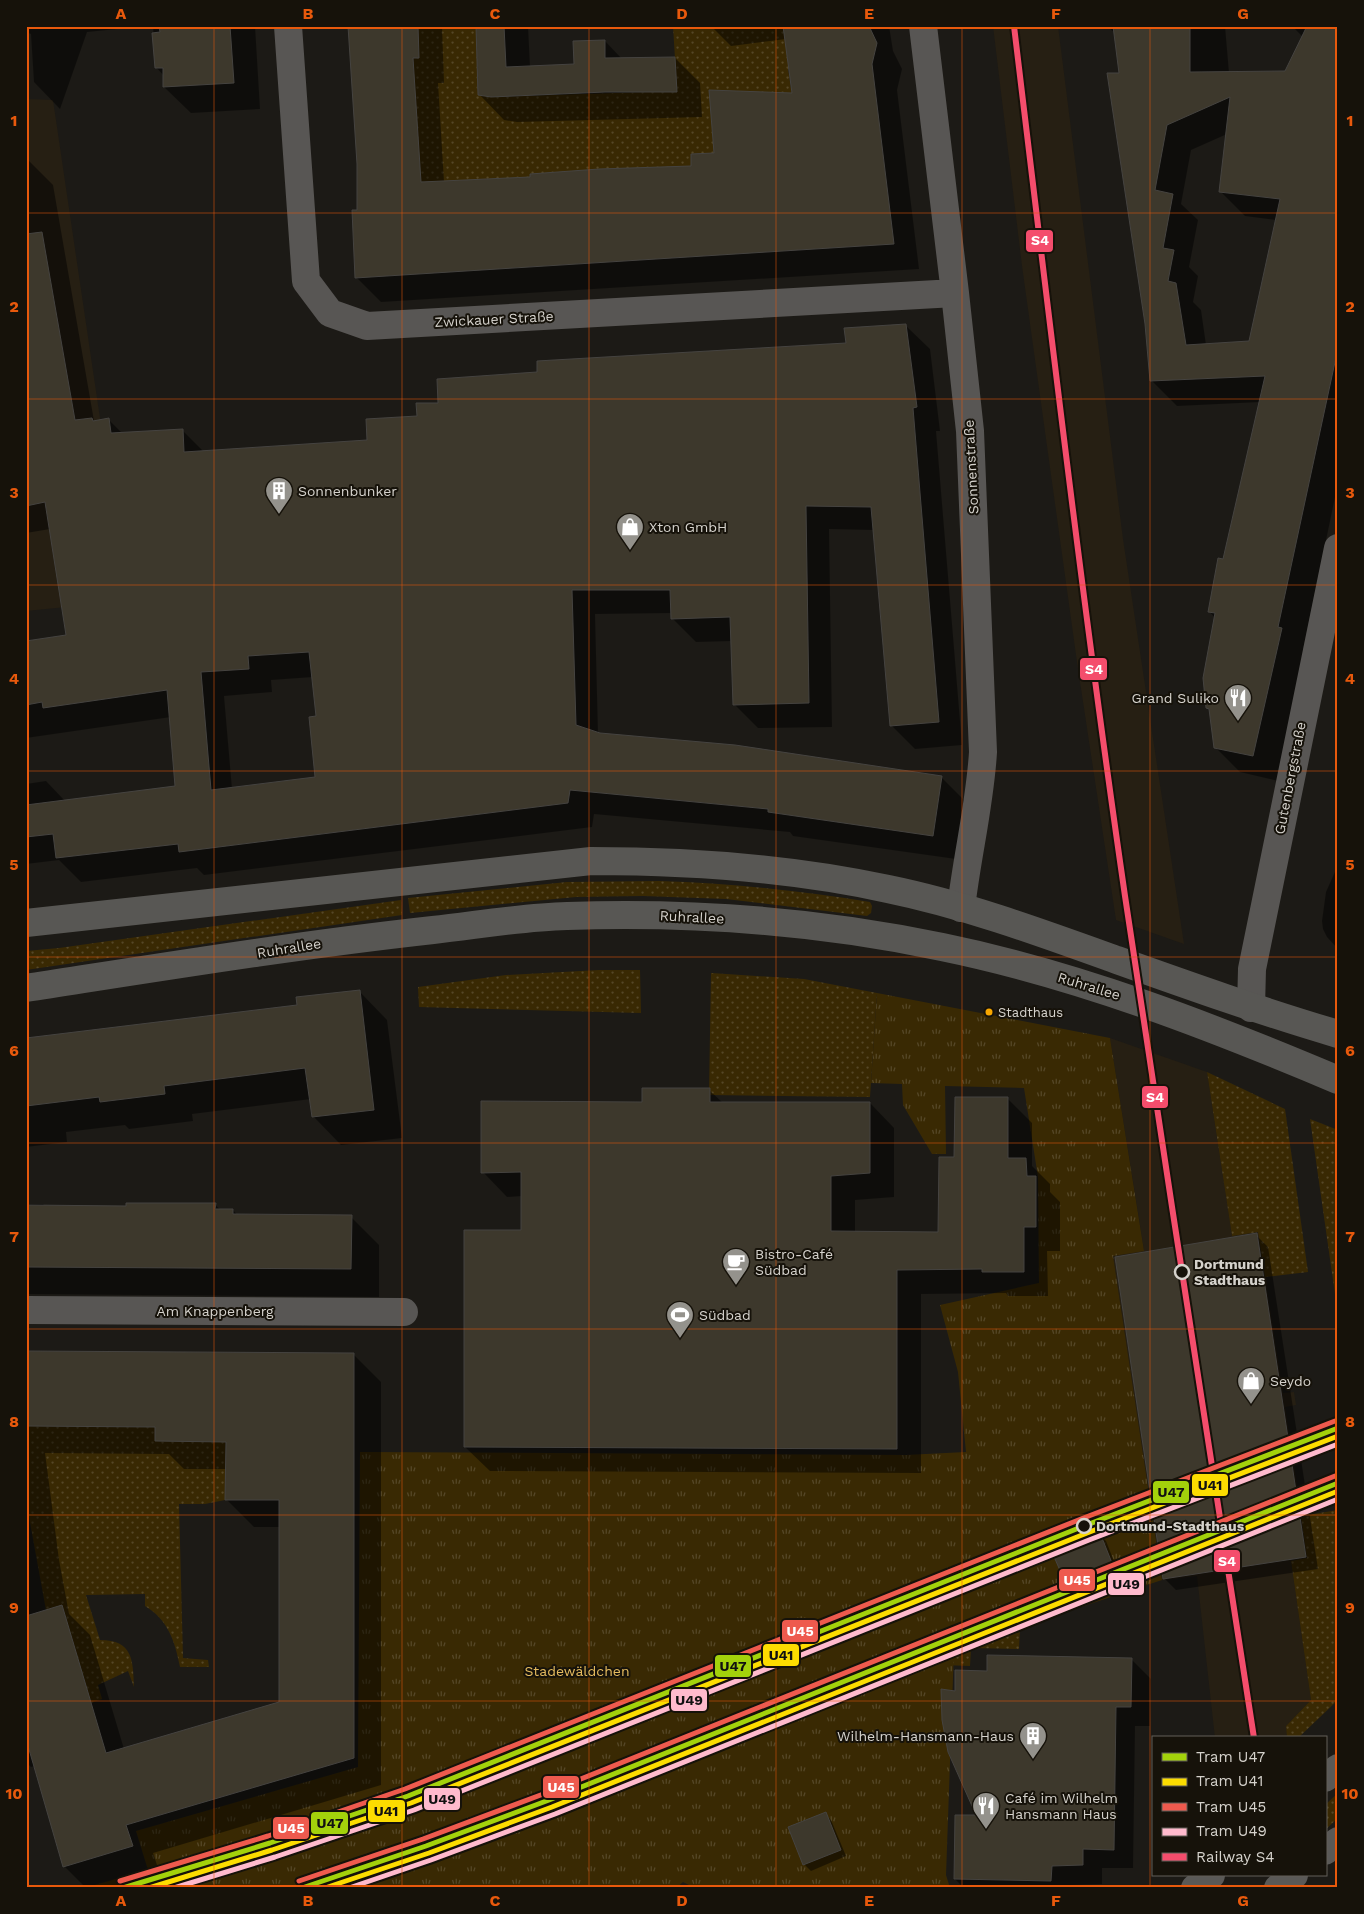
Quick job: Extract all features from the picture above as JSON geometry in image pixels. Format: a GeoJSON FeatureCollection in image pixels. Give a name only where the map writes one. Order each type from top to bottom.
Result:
{"type":"FeatureCollection","features":[{"type":"Feature","properties":{"kind":"main road"},"geometry":{"type":"LineString","coordinates":[[26,923],[591,861],[695,864],[796,873],[888,888],[961,908],[1055,938],[1252,1008],[1338,1034]]}},
{"type":"Feature","properties":{"kind":"main road","name":"Ruhrallee"},"geometry":{"type":"LineString","coordinates":[[26,988],[336,941],[564,916],[666,915],[817,925],[943,947],[1049,974],[1146,1004],[1243,1040],[1338,1080]]}},
{"type":"Feature","properties":{"kind":"main road"},"geometry":{"type":"LineString","coordinates":[[1326,1777],[1338,1768]]}},
{"type":"Feature","properties":{"kind":"main road"},"geometry":{"type":"LineString","coordinates":[[1195,1888],[1210,1876]]}},
{"type":"Feature","properties":{"kind":"main road"},"geometry":{"type":"LineString","coordinates":[[1278,1888],[1293,1876]]}},
{"type":"Feature","properties":{"kind":"street","name":"Zwickauer Straße"},"geometry":{"type":"LineString","coordinates":[[288,26],[306,281],[330,314],[367,326],[955,293]]}},
{"type":"Feature","properties":{"kind":"street","name":"Sonnenstraße"},"geometry":{"type":"LineString","coordinates":[[923,26],[970,431],[982,776],[966,865],[961,908]]}},
{"type":"Feature","properties":{"kind":"street","name":"Gutenbergstraße"},"geometry":{"type":"LineString","coordinates":[[1252,1008],[1252,969],[1338,548]]}},
{"type":"Feature","properties":{"kind":"street","name":"Am Knappenberg"},"geometry":{"type":"LineString","coordinates":[[26,1310],[404,1312]]}},
{"type":"Feature","properties":{"kind":"shaded area"},"geometry":{"type":"Polygon","coordinates":[[[993,26],[1058,26],[1123,539],[1184,944],[1116,920],[1077,662],[1022,266],[993,26]]]}},
{"type":"Feature","properties":{"kind":"shaded area"},"geometry":{"type":"Polygon","coordinates":[[[26,99],[53,100],[127,601],[26,611],[26,99]]]}},
{"type":"Feature","properties":{"kind":"shaded area"},"geometry":{"type":"Polygon","coordinates":[[[1110,1038],[1207,1072],[1232,1236],[1258,1232],[1283,1393],[1294,1392],[1296,1405],[1285,1407],[1308,1558],[1291,1561],[1311,1700],[1286,1726],[1287,1736],[1215,1736],[1197,1576],[1162,1580],[1113,1256],[1144,1250],[1110,1038]]]}},
{"type":"Feature","properties":{"kind":"green space"},"geometry":{"type":"Polygon","coordinates":[[[418,26],[476,26],[478,94],[491,97],[677,91],[673,26],[783,26],[800,66],[788,69],[792,95],[709,90],[714,153],[691,154],[692,172],[654,167],[530,174],[531,197],[483,179],[474,180],[420,199],[413,58],[419,58],[418,26]]]}},
{"type":"Feature","properties":{"kind":"green space"},"geometry":{"type":"Polygon","coordinates":[[[659,881],[791,891],[870,902],[872,906],[871,913],[867,916],[726,899],[643,896],[576,897],[410,913],[408,898],[567,882],[659,881]]]}},
{"type":"Feature","properties":{"kind":"green space"},"geometry":{"type":"Polygon","coordinates":[[[401,900],[402,915],[26,970],[26,951],[401,900]]]}},
{"type":"Feature","properties":{"kind":"green space"},"geometry":{"type":"Polygon","coordinates":[[[599,970],[640,970],[641,1013],[419,1007],[418,987],[506,975],[599,970]]]}},
{"type":"Feature","properties":{"kind":"green space"},"geometry":{"type":"Polygon","coordinates":[[[711,973],[804,979],[877,993],[870,1097],[709,1095],[711,973]]]}},
{"type":"Feature","properties":{"kind":"green space","name":"Stadewäldchen"},"geometry":{"type":"Polygon","coordinates":[[[877,993],[1110,1038],[1144,1251],[1113,1256],[1162,1580],[954,1649],[946,1875],[950,1888],[695,1888],[683,1882],[676,1888],[84,1888],[148,1870],[136,1831],[358,1767],[360,1452],[906,1455],[966,1452],[958,1372],[940,1305],[1039,1283],[1038,1177],[1024,1088],[945,1086],[946,1154],[932,1154],[903,1105],[902,1084],[871,1083],[877,993]]]}},
{"type":"Feature","properties":{"kind":"green space"},"geometry":{"type":"Polygon","coordinates":[[[1207,1072],[1285,1109],[1308,1272],[1265,1277],[1258,1232],[1232,1236],[1207,1072]]]}},
{"type":"Feature","properties":{"kind":"green space"},"geometry":{"type":"Polygon","coordinates":[[[1310,1119],[1338,1130],[1338,1301],[1336,1301],[1310,1119]]]}},
{"type":"Feature","properties":{"kind":"green space"},"geometry":{"type":"Polygon","coordinates":[[[26,1414],[46,1426],[155,1427],[155,1441],[177,1441],[226,1414],[225,1500],[205,1504],[179,1504],[183,1658],[208,1660],[209,1667],[180,1667],[173,1640],[165,1625],[145,1606],[145,1594],[86,1595],[100,1640],[111,1641],[125,1648],[132,1660],[134,1677],[134,1687],[128,1671],[98,1685],[102,1699],[91,1703],[62,1606],[46,1610],[26,1490],[26,1414]]]}},
{"type":"Feature","properties":{"kind":"green space"},"geometry":{"type":"Polygon","coordinates":[[[1338,1510],[1338,1700],[1300,1736],[1287,1736],[1286,1726],[1311,1700],[1291,1561],[1307,1558],[1301,1516],[1338,1510]]]}},
{"type":"Feature","properties":{"kind":"green space"},"geometry":{"type":"Polygon","coordinates":[[[1023,1572],[1019,1649],[971,1648],[970,1666],[942,1665],[951,1629],[1023,1572]]]}},
{"type":"Feature","properties":{"kind":"green space"},"geometry":{"type":"Polygon","coordinates":[[[1338,1793],[1338,1818],[1326,1829],[1326,1804],[1338,1793]]]}},
{"type":"Feature","properties":{"kind":"building"},"geometry":{"type":"Polygon","coordinates":[[[159,26],[230,26],[234,83],[163,87],[163,68],[155,68],[152,33],[160,32],[159,26]]]}},
{"type":"Feature","properties":{"kind":"building"},"geometry":{"type":"Polygon","coordinates":[[[348,26],[418,26],[419,58],[413,58],[421,182],[530,177],[530,174],[599,169],[691,166],[691,154],[714,153],[709,90],[792,93],[783,26],[869,26],[877,43],[872,64],[894,244],[355,278],[352,210],[357,210],[357,164],[348,26]]]}},
{"type":"Feature","properties":{"kind":"building"},"geometry":{"type":"Polygon","coordinates":[[[476,26],[504,26],[506,67],[574,64],[573,41],[605,40],[605,58],[675,57],[677,92],[605,92],[491,97],[478,95],[476,26]]]}},
{"type":"Feature","properties":{"kind":"building"},"geometry":{"type":"Polygon","coordinates":[[[1113,26],[1190,26],[1190,72],[1285,71],[1307,26],[1338,26],[1338,348],[1278,627],[1282,628],[1253,756],[1214,748],[1209,709],[1206,708],[1203,678],[1215,613],[1208,612],[1218,558],[1223,559],[1265,376],[1150,381],[1145,324],[1107,73],[1119,73],[1113,26]],[[1230,97],[1167,125],[1155,190],[1173,194],[1163,248],[1174,250],[1168,281],[1176,283],[1186,345],[1249,341],[1280,199],[1219,192],[1230,97]]]}},
{"type":"Feature","properties":{"kind":"building"},"geometry":{"type":"Polygon","coordinates":[[[42,232],[75,420],[92,418],[93,421],[109,418],[111,433],[183,429],[184,452],[367,440],[366,419],[417,416],[416,403],[438,403],[437,379],[537,372],[537,361],[846,343],[844,328],[906,324],[917,407],[913,408],[939,722],[890,726],[871,507],[806,506],[809,703],[733,705],[730,617],[671,619],[670,590],[572,590],[576,725],[600,733],[735,745],[942,776],[933,836],[768,812],[768,809],[570,790],[568,803],[179,852],[178,844],[56,858],[53,834],[26,837],[26,805],[175,786],[167,690],[43,708],[42,702],[26,705],[26,641],[66,635],[45,502],[26,506],[26,234],[42,232]],[[309,652],[248,656],[249,669],[201,672],[211,790],[315,777],[309,717],[316,716],[309,652]]]}},
{"type":"Feature","properties":{"kind":"building"},"geometry":{"type":"Polygon","coordinates":[[[360,990],[374,1110],[312,1117],[305,1068],[164,1086],[165,1094],[100,1102],[99,1097],[26,1106],[26,1038],[297,1005],[296,997],[360,990]]]}},
{"type":"Feature","properties":{"kind":"building","name":"Südbad"},"geometry":{"type":"Polygon","coordinates":[[[642,1088],[710,1088],[710,1102],[870,1102],[870,1173],[831,1176],[831,1231],[938,1232],[939,1157],[954,1157],[955,1097],[1008,1097],[1008,1158],[1026,1158],[1027,1176],[1036,1176],[1036,1227],[1024,1227],[1024,1272],[982,1272],[982,1269],[897,1270],[897,1449],[464,1447],[464,1230],[521,1230],[521,1172],[481,1173],[481,1101],[642,1102],[642,1088]]]}},
{"type":"Feature","properties":{"kind":"building"},"geometry":{"type":"Polygon","coordinates":[[[126,1203],[216,1203],[215,1209],[233,1209],[233,1214],[352,1215],[351,1269],[26,1267],[26,1205],[126,1206],[126,1203]]]}},
{"type":"Feature","properties":{"kind":"building"},"geometry":{"type":"Polygon","coordinates":[[[1257,1233],[1306,1557],[1163,1579],[1115,1257],[1257,1233]]]}},
{"type":"Feature","properties":{"kind":"building"},"geometry":{"type":"Polygon","coordinates":[[[26,1351],[354,1353],[354,1758],[126,1825],[133,1846],[63,1867],[26,1739],[26,1616],[62,1605],[106,1753],[279,1702],[279,1500],[225,1500],[226,1442],[155,1441],[155,1427],[26,1426],[26,1351]]]}},
{"type":"Feature","properties":{"kind":"building"},"geometry":{"type":"Polygon","coordinates":[[[1100,1533],[1112,1563],[1065,1582],[1052,1552],[1100,1533]]]}},
{"type":"Feature","properties":{"kind":"building","name":"Wilhelm-Hansmann-Haus"},"geometry":{"type":"Polygon","coordinates":[[[987,1655],[1132,1658],[1131,1707],[1116,1707],[1114,1850],[1083,1849],[1083,1865],[1052,1866],[1051,1881],[954,1879],[955,1815],[976,1815],[948,1752],[942,1720],[941,1689],[955,1691],[955,1670],[987,1671],[987,1655]]]}},
{"type":"Feature","properties":{"kind":"building"},"geometry":{"type":"Polygon","coordinates":[[[826,1812],[841,1850],[803,1865],[788,1827],[826,1812]]]}},
{"type":"Feature","properties":{"kind":"tram line","name":"U45"},"geometry":{"type":"LineString","coordinates":[[120,1881],[268,1836],[405,1789],[1081,1519],[1335,1421]]}},
{"type":"Feature","properties":{"kind":"tram line","name":"U47"},"geometry":{"type":"LineString","coordinates":[[123,1888],[270,1843],[408,1796],[1084,1526],[1338,1428]]}},
{"type":"Feature","properties":{"kind":"tram line","name":"U41"},"geometry":{"type":"LineString","coordinates":[[149,1888],[272,1850],[411,1803],[1087,1533],[1338,1436]]}},
{"type":"Feature","properties":{"kind":"tram line","name":"U49"},"geometry":{"type":"LineString","coordinates":[[174,1888],[275,1857],[414,1810],[1089,1540],[1338,1444]]}},
{"type":"Feature","properties":{"kind":"tram line","name":"U45"},"geometry":{"type":"LineString","coordinates":[[299,1881],[423,1839],[546,1793],[1335,1476]]}},
{"type":"Feature","properties":{"kind":"tram line","name":"U47"},"geometry":{"type":"LineString","coordinates":[[302,1888],[426,1846],[549,1800],[1338,1483]]}},
{"type":"Feature","properties":{"kind":"tram line","name":"U41"},"geometry":{"type":"LineString","coordinates":[[325,1888],[429,1853],[552,1807],[1338,1491]]}},
{"type":"Feature","properties":{"kind":"tram line","name":"U49"},"geometry":{"type":"LineString","coordinates":[[349,1888],[555,1814],[1338,1499]]}},
{"type":"Feature","properties":{"kind":"rail line","name":"S4"},"geometry":{"type":"LineString","coordinates":[[1014,26],[1067,462],[1125,896],[1254,1736]]}},
{"type":"Feature","properties":{"kind":"place","name":"Sonnenbunker"},"geometry":{"type":"Point","coordinates":[279,515]}},
{"type":"Feature","properties":{"kind":"place","name":"Xton GmbH"},"geometry":{"type":"Point","coordinates":[630,551]}},
{"type":"Feature","properties":{"kind":"place","name":"Grand Suliko"},"geometry":{"type":"Point","coordinates":[1238,722]}},
{"type":"Feature","properties":{"kind":"place","name":"Stadthaus"},"geometry":{"type":"Point","coordinates":[989,1012]}},
{"type":"Feature","properties":{"kind":"place","name":"Dortmund Stadthaus"},"geometry":{"type":"Point","coordinates":[1182,1272]}},
{"type":"Feature","properties":{"kind":"place","name":"Bistro-Café Südbad"},"geometry":{"type":"Point","coordinates":[736,1286]}},
{"type":"Feature","properties":{"kind":"place","name":"Südbad"},"geometry":{"type":"Point","coordinates":[680,1339]}},
{"type":"Feature","properties":{"kind":"place","name":"Seydo"},"geometry":{"type":"Point","coordinates":[1251,1405]}},
{"type":"Feature","properties":{"kind":"place","name":"Dortmund-Stadthaus"},"geometry":{"type":"Point","coordinates":[1084,1526]}},
{"type":"Feature","properties":{"kind":"place","name":"Wilhelm-Hansmann-Haus"},"geometry":{"type":"Point","coordinates":[1033,1760]}},
{"type":"Feature","properties":{"kind":"place","name":"Café im Wilhelm Hansmann Haus"},"geometry":{"type":"Point","coordinates":[986,1830]}}]}
